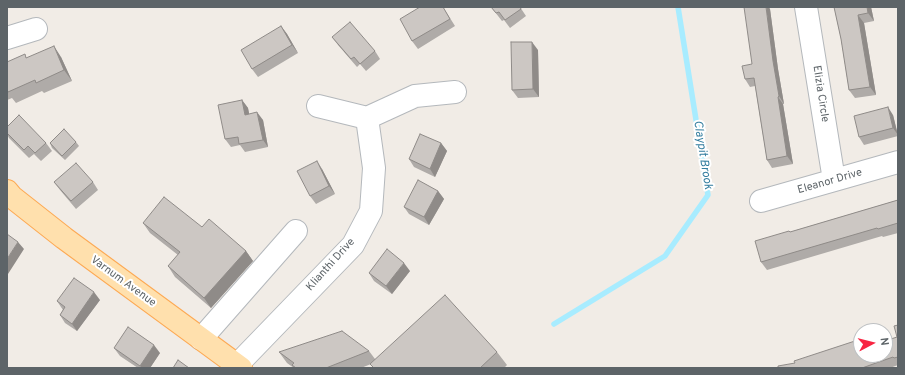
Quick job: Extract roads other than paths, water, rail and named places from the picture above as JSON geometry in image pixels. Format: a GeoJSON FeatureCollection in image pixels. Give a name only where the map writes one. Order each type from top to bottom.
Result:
{"type":"FeatureCollection","features":[{"type":"Feature","properties":{"kind":"main road","name":"Varnum Avenue"},"geometry":{"type":"LineString","coordinates":[[7,191],[12,197],[64,238],[239,366]]}},
{"type":"Feature","properties":{"kind":"street","name":"Elizia Circle"},"geometry":{"type":"LineString","coordinates":[[806,7],[834,180]]}},
{"type":"Feature","properties":{"kind":"street"},"geometry":{"type":"LineString","coordinates":[[7,38],[36,29]]}},
{"type":"Feature","properties":{"kind":"street"},"geometry":{"type":"LineString","coordinates":[[318,106],[367,118],[415,96],[455,92]]}},
{"type":"Feature","properties":{"kind":"street","name":"Klianthi Drive"},"geometry":{"type":"LineString","coordinates":[[239,366],[353,245],[371,211],[374,168],[367,118]]}},
{"type":"Feature","properties":{"kind":"street","name":"Eleanor Drive"},"geometry":{"type":"LineString","coordinates":[[761,201],[898,162]]}},
{"type":"Feature","properties":{"kind":"street"},"geometry":{"type":"LineString","coordinates":[[201,339],[296,231]]}},
{"type":"Feature","properties":{"kind":"waterway","name":"Claypit Brook"},"geometry":{"type":"LineString","coordinates":[[554,324],[665,256],[708,195],[678,7]]}}]}
